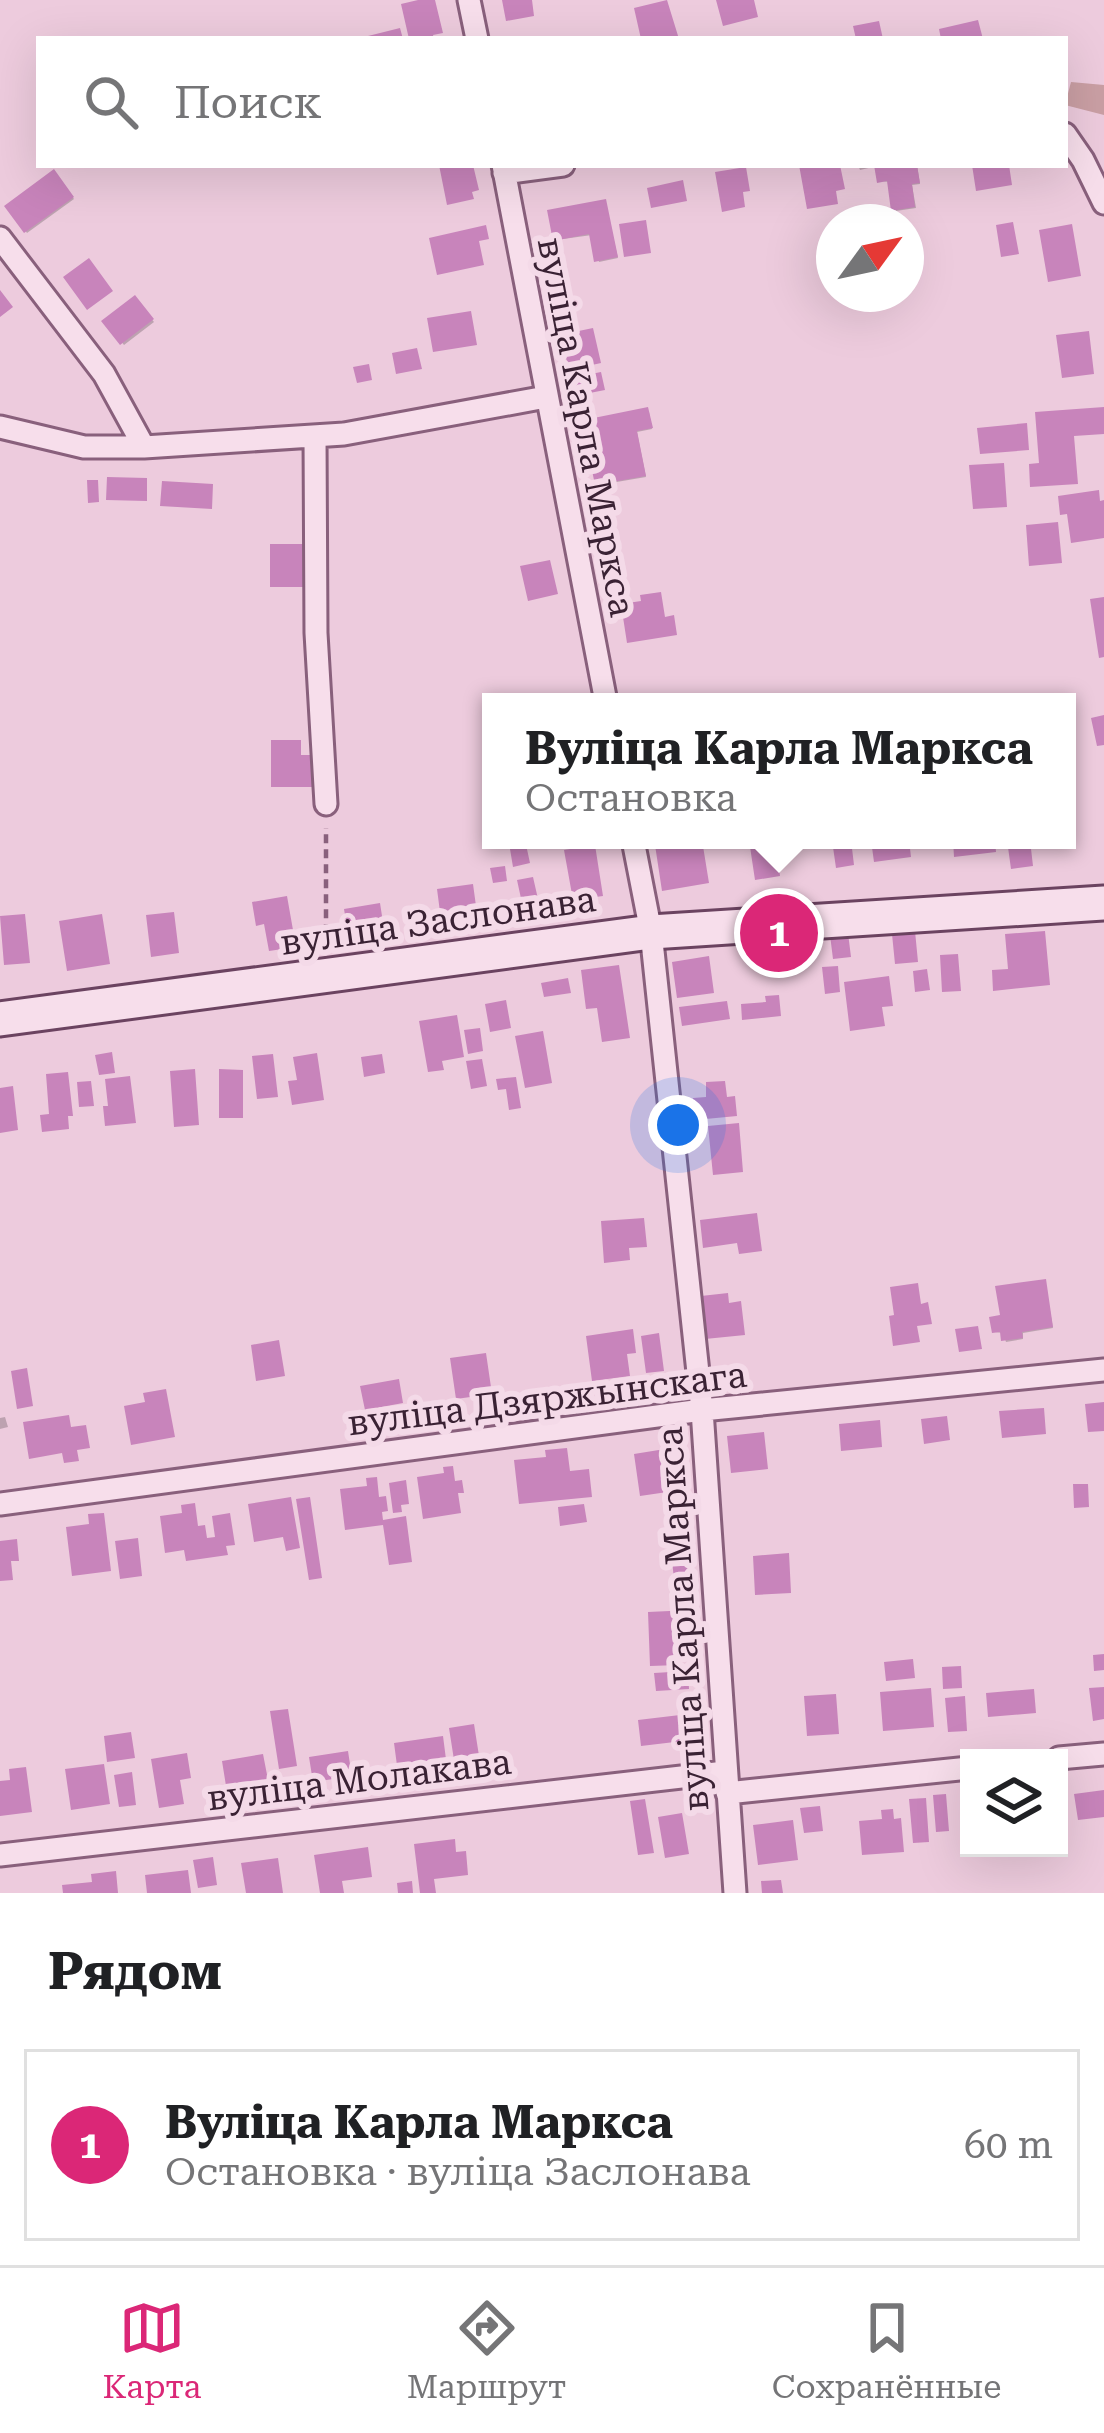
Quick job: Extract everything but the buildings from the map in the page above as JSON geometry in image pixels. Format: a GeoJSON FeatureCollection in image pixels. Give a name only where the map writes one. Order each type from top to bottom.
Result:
{"type":"FeatureCollection","features":[{"type":"Feature","properties":{"kind":"street"},"geometry":{"type":"LineString","coordinates":[[469,0],[476,36]]}},
{"type":"Feature","properties":{"kind":"street"},"geometry":{"type":"LineString","coordinates":[[1068,136],[1094,158],[1104,203]]}},
{"type":"Feature","properties":{"kind":"street","name":"вуліца Карла Маркса"},"geometry":{"type":"LineString","coordinates":[[504,169],[604,693]]}},
{"type":"Feature","properties":{"kind":"street"},"geometry":{"type":"LineString","coordinates":[[0,238],[104,374],[143,447]]}},
{"type":"Feature","properties":{"kind":"street"},"geometry":{"type":"LineString","coordinates":[[0,427],[84,447],[143,447],[315,436],[546,397]]}},
{"type":"Feature","properties":{"kind":"street"},"geometry":{"type":"LineString","coordinates":[[315,436],[316,633],[326,804]]}},
{"type":"Feature","properties":{"kind":"street","name":"вуліца Карла Маркса"},"geometry":{"type":"LineString","coordinates":[[635,849],[651,932],[702,1410],[735,1893]]}},
{"type":"Feature","properties":{"kind":"street","name":"вуліца Заслонава"},"geometry":{"type":"LineString","coordinates":[[0,1019],[651,932],[1104,903]]}},
{"type":"Feature","properties":{"kind":"street","name":"вуліца Дзяржынскага"},"geometry":{"type":"LineString","coordinates":[[0,1504],[702,1410],[1104,1370]]}},
{"type":"Feature","properties":{"kind":"street"},"geometry":{"type":"LineString","coordinates":[[1068,1758],[1104,1754]]}},
{"type":"Feature","properties":{"kind":"street","name":"вуліца Молакава"},"geometry":{"type":"LineString","coordinates":[[0,1855],[726,1782],[960,1769]]}},
{"type":"Feature","properties":{"kind":"path"},"geometry":{"type":"LineString","coordinates":[[315,977],[326,934],[326,804]]}},
{"type":"Feature","properties":{"kind":"shaded area"},"geometry":{"type":"Polygon","coordinates":[[[1071,82],[1104,85],[1104,115],[1068,106],[1071,82]]]}},
{"type":"Feature","properties":{"kind":"place","name":"Вуліца Карла Маркса"},"geometry":{"type":"Point","coordinates":[779,933]}}]}
